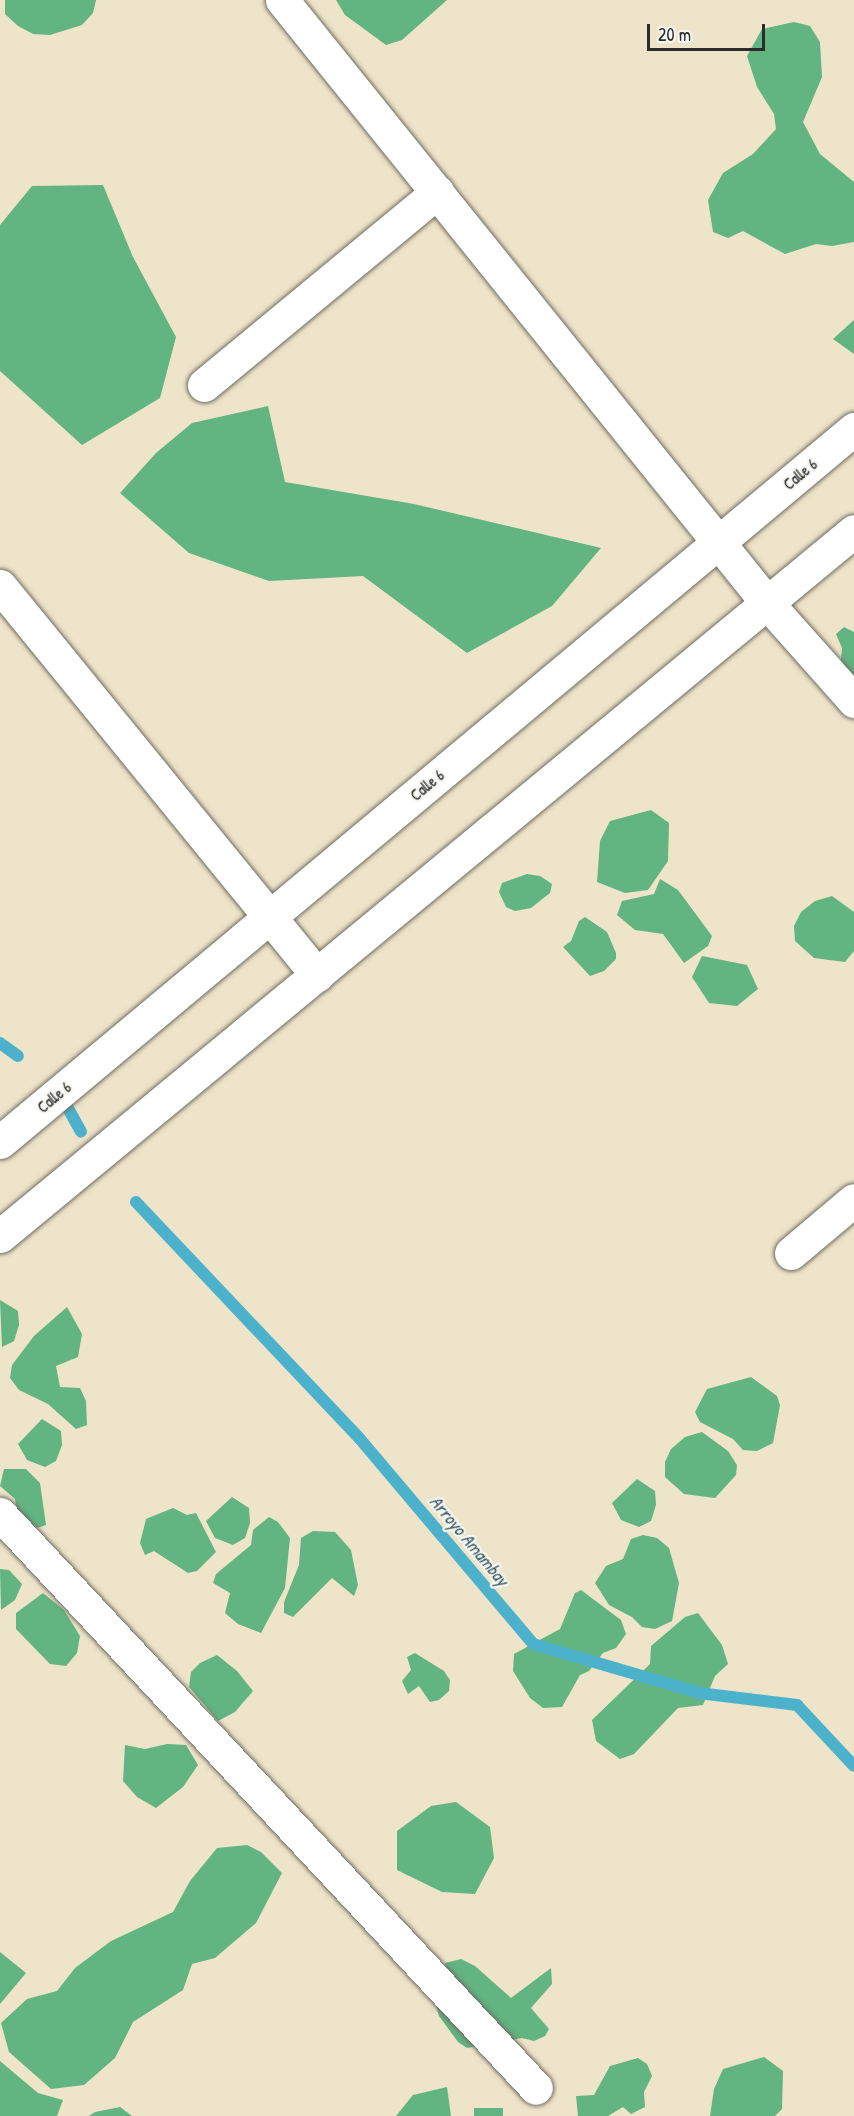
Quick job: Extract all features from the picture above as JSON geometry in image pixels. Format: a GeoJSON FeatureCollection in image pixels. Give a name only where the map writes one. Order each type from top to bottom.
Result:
{"type":"FeatureCollection","features":[{"type":"Feature","properties":{"kind":"street"},"geometry":{"type":"LineString","coordinates":[[282,0],[720,541],[768,604],[854,701]]}},
{"type":"Feature","properties":{"kind":"street"},"geometry":{"type":"LineString","coordinates":[[204,385],[437,192]]}},
{"type":"Feature","properties":{"kind":"street","name":"Calle 6"},"geometry":{"type":"LineString","coordinates":[[0,1142],[854,429]]}},
{"type":"Feature","properties":{"kind":"street"},"geometry":{"type":"LineString","coordinates":[[0,1236],[854,531]]}},
{"type":"Feature","properties":{"kind":"street"},"geometry":{"type":"LineString","coordinates":[[0,586],[317,975]]}},
{"type":"Feature","properties":{"kind":"street"},"geometry":{"type":"LineString","coordinates":[[791,1253],[854,1200]]}},
{"type":"Feature","properties":{"kind":"street"},"geometry":{"type":"LineString","coordinates":[[0,1514],[536,2088]]}},
{"type":"Feature","properties":{"kind":"green space"},"geometry":{"type":"Polygon","coordinates":[[[5,0],[96,0],[93,13],[82,25],[50,35],[33,34],[18,26],[5,14],[5,0]]]}},
{"type":"Feature","properties":{"kind":"green space"},"geometry":{"type":"Polygon","coordinates":[[[336,0],[447,0],[402,40],[386,45],[345,15],[336,0]]]}},
{"type":"Feature","properties":{"kind":"green space"},"geometry":{"type":"Polygon","coordinates":[[[794,22],[810,26],[820,42],[822,77],[803,122],[820,154],[854,182],[854,242],[832,246],[816,244],[785,254],[743,231],[728,238],[713,232],[708,200],[723,173],[753,154],[776,129],[774,114],[757,87],[747,56],[762,29],[794,22]]]}},
{"type":"Feature","properties":{"kind":"green space"},"geometry":{"type":"Polygon","coordinates":[[[103,185],[133,257],[176,337],[160,398],[82,445],[0,371],[0,225],[32,186],[103,185]]]}},
{"type":"Feature","properties":{"kind":"green space"},"geometry":{"type":"Polygon","coordinates":[[[854,320],[854,354],[833,339],[854,320]]]}},
{"type":"Feature","properties":{"kind":"green space"},"geometry":{"type":"Polygon","coordinates":[[[268,406],[285,482],[414,504],[601,548],[552,606],[467,653],[363,576],[269,581],[189,553],[120,493],[156,453],[192,423],[268,406]]]}},
{"type":"Feature","properties":{"kind":"green space"},"geometry":{"type":"Polygon","coordinates":[[[844,627],[854,632],[854,699],[840,669],[842,648],[836,634],[844,627]]]}},
{"type":"Feature","properties":{"kind":"green space"},"geometry":{"type":"Polygon","coordinates":[[[651,810],[669,823],[668,861],[648,890],[625,893],[597,882],[600,841],[610,821],[651,810]]]}},
{"type":"Feature","properties":{"kind":"green space"},"geometry":{"type":"Polygon","coordinates":[[[527,874],[540,876],[552,884],[550,893],[531,908],[515,911],[506,907],[499,892],[502,883],[527,874]]]}},
{"type":"Feature","properties":{"kind":"green space"},"geometry":{"type":"Polygon","coordinates":[[[660,879],[678,890],[712,936],[708,946],[684,963],[663,934],[635,930],[617,915],[622,901],[654,894],[660,879]]]}},
{"type":"Feature","properties":{"kind":"green space"},"geometry":{"type":"Polygon","coordinates":[[[832,896],[854,912],[854,951],[845,962],[814,958],[795,941],[794,926],[801,912],[815,901],[832,896]]]}},
{"type":"Feature","properties":{"kind":"green space"},"geometry":{"type":"Polygon","coordinates":[[[585,917],[607,932],[616,953],[616,959],[604,971],[590,976],[563,947],[571,941],[579,921],[585,917]]]}},
{"type":"Feature","properties":{"kind":"green space"},"geometry":{"type":"Polygon","coordinates":[[[702,956],[747,965],[758,989],[737,1006],[709,1003],[692,977],[702,956]]]}},
{"type":"Feature","properties":{"kind":"green space"},"geometry":{"type":"Polygon","coordinates":[[[0,1300],[18,1311],[19,1325],[14,1341],[2,1347],[0,1300]]]}},
{"type":"Feature","properties":{"kind":"green space"},"geometry":{"type":"Polygon","coordinates":[[[67,1307],[82,1334],[78,1357],[56,1366],[60,1387],[80,1388],[86,1401],[87,1425],[76,1429],[48,1404],[19,1390],[10,1378],[12,1365],[34,1336],[67,1307]]]}},
{"type":"Feature","properties":{"kind":"green space"},"geometry":{"type":"Polygon","coordinates":[[[751,1377],[777,1396],[780,1405],[773,1443],[757,1451],[743,1450],[733,1439],[700,1422],[695,1412],[707,1389],[751,1377]]]}},
{"type":"Feature","properties":{"kind":"green space"},"geometry":{"type":"Polygon","coordinates":[[[42,1419],[61,1431],[62,1445],[56,1461],[45,1467],[27,1460],[18,1444],[42,1419]]]}},
{"type":"Feature","properties":{"kind":"green space"},"geometry":{"type":"Polygon","coordinates":[[[702,1432],[728,1451],[737,1465],[736,1475],[715,1498],[684,1494],[665,1477],[665,1462],[671,1449],[685,1437],[702,1432]]]}},
{"type":"Feature","properties":{"kind":"green space"},"geometry":{"type":"Polygon","coordinates":[[[4,1469],[26,1469],[40,1483],[46,1525],[37,1528],[17,1510],[15,1499],[0,1486],[4,1469]]]}},
{"type":"Feature","properties":{"kind":"green space"},"geometry":{"type":"Polygon","coordinates":[[[637,1479],[655,1491],[656,1505],[651,1521],[639,1527],[621,1520],[612,1503],[637,1479]]]}},
{"type":"Feature","properties":{"kind":"green space"},"geometry":{"type":"Polygon","coordinates":[[[232,1497],[249,1508],[250,1523],[245,1538],[233,1545],[215,1538],[206,1521],[232,1497]]]}},
{"type":"Feature","properties":{"kind":"green space"},"geometry":{"type":"Polygon","coordinates":[[[173,1508],[187,1515],[196,1513],[216,1552],[197,1571],[188,1573],[154,1551],[145,1555],[140,1543],[146,1519],[173,1508]]]}},
{"type":"Feature","properties":{"kind":"green space"},"geometry":{"type":"Polygon","coordinates":[[[269,1517],[278,1522],[290,1538],[285,1588],[261,1633],[238,1624],[225,1613],[230,1593],[213,1583],[216,1574],[251,1545],[253,1530],[269,1517]]]}},
{"type":"Feature","properties":{"kind":"green space"},"geometry":{"type":"Polygon","coordinates":[[[313,1531],[335,1532],[351,1550],[358,1585],[354,1596],[332,1578],[293,1617],[284,1613],[284,1602],[299,1565],[301,1538],[313,1531]]]}},
{"type":"Feature","properties":{"kind":"green space"},"geometry":{"type":"Polygon","coordinates":[[[643,1535],[657,1538],[669,1548],[679,1583],[672,1621],[655,1629],[642,1627],[632,1617],[609,1605],[595,1583],[606,1566],[623,1559],[631,1539],[643,1535]]]}},
{"type":"Feature","properties":{"kind":"green space"},"geometry":{"type":"Polygon","coordinates":[[[0,1569],[9,1570],[22,1584],[15,1600],[1,1610],[0,1569]]]}},
{"type":"Feature","properties":{"kind":"green space"},"geometry":{"type":"Polygon","coordinates":[[[581,1590],[621,1620],[626,1634],[616,1648],[603,1653],[589,1671],[580,1675],[562,1707],[543,1708],[530,1698],[513,1671],[514,1654],[560,1629],[575,1593],[581,1590]]]}},
{"type":"Feature","properties":{"kind":"green space"},"geometry":{"type":"Polygon","coordinates":[[[43,1593],[64,1610],[80,1636],[77,1653],[66,1666],[50,1664],[16,1629],[16,1613],[43,1593]]]}},
{"type":"Feature","properties":{"kind":"green space"},"geometry":{"type":"Polygon","coordinates":[[[698,1613],[722,1645],[728,1664],[715,1676],[703,1705],[678,1708],[634,1754],[620,1759],[596,1741],[592,1720],[650,1664],[651,1646],[685,1617],[698,1613]]]}},
{"type":"Feature","properties":{"kind":"green space"},"geometry":{"type":"Polygon","coordinates":[[[415,1653],[444,1671],[450,1680],[449,1691],[439,1700],[430,1702],[419,1686],[408,1694],[402,1681],[411,1670],[407,1657],[415,1653]]]}},
{"type":"Feature","properties":{"kind":"green space"},"geometry":{"type":"Polygon","coordinates":[[[217,1655],[237,1671],[253,1691],[235,1712],[218,1721],[189,1687],[191,1672],[200,1663],[217,1655]]]}},
{"type":"Feature","properties":{"kind":"green space"},"geometry":{"type":"Polygon","coordinates":[[[167,1744],[186,1745],[198,1765],[183,1787],[156,1808],[137,1797],[123,1781],[125,1745],[145,1749],[167,1744]]]}},
{"type":"Feature","properties":{"kind":"green space"},"geometry":{"type":"Polygon","coordinates":[[[456,1802],[490,1827],[494,1858],[475,1894],[442,1892],[397,1870],[397,1831],[431,1806],[456,1802]]]}},
{"type":"Feature","properties":{"kind":"green space"},"geometry":{"type":"Polygon","coordinates":[[[247,1845],[261,1852],[282,1873],[256,1923],[215,1958],[192,1964],[183,1990],[133,2022],[115,2058],[84,2085],[51,2089],[9,2052],[1,2023],[27,1999],[57,1991],[75,1968],[111,1941],[173,1912],[190,1881],[217,1848],[247,1845]]]}},
{"type":"Feature","properties":{"kind":"green space"},"geometry":{"type":"Polygon","coordinates":[[[0,1952],[26,1973],[0,2004],[0,1952]]]}},
{"type":"Feature","properties":{"kind":"green space"},"geometry":{"type":"Polygon","coordinates":[[[461,1959],[475,1966],[511,1998],[551,1968],[552,1984],[531,2008],[549,2029],[545,2036],[534,2041],[522,2038],[467,2048],[458,2042],[439,2016],[434,1998],[447,1973],[445,1963],[461,1959]]]}},
{"type":"Feature","properties":{"kind":"green space"},"geometry":{"type":"Polygon","coordinates":[[[764,2057],[783,2071],[782,2109],[775,2116],[710,2116],[714,2089],[723,2069],[764,2057]]]}},
{"type":"Feature","properties":{"kind":"green space"},"geometry":{"type":"Polygon","coordinates":[[[638,2058],[647,2064],[652,2076],[644,2092],[645,2107],[631,2114],[623,2107],[608,2116],[578,2116],[576,2096],[594,2095],[610,2066],[638,2058]]]}},
{"type":"Feature","properties":{"kind":"green space"},"geometry":{"type":"Polygon","coordinates":[[[0,2061],[38,2093],[63,2100],[57,2116],[0,2116],[0,2061]]]}},
{"type":"Feature","properties":{"kind":"green space"},"geometry":{"type":"Polygon","coordinates":[[[447,2087],[451,2116],[396,2116],[413,2095],[447,2087]]]}},
{"type":"Feature","properties":{"kind":"green space"},"geometry":{"type":"Polygon","coordinates":[[[120,2107],[132,2116],[89,2116],[95,2112],[120,2107]]]}},
{"type":"Feature","properties":{"kind":"green space"},"geometry":{"type":"Polygon","coordinates":[[[474,2108],[503,2108],[503,2116],[474,2116],[474,2108]]]}},
{"type":"Feature","properties":{"kind":"waterway","name":"Arroyo Amambay"},"geometry":{"type":"LineString","coordinates":[[0,1043],[18,1056]]}},
{"type":"Feature","properties":{"kind":"waterway","name":"Arroyo Amambay"},"geometry":{"type":"LineString","coordinates":[[64,1101],[81,1132]]}},
{"type":"Feature","properties":{"kind":"waterway","name":"Arroyo Amambay"},"geometry":{"type":"LineString","coordinates":[[136,1202],[360,1439],[533,1644],[699,1693],[797,1705],[854,1766]]}}]}
